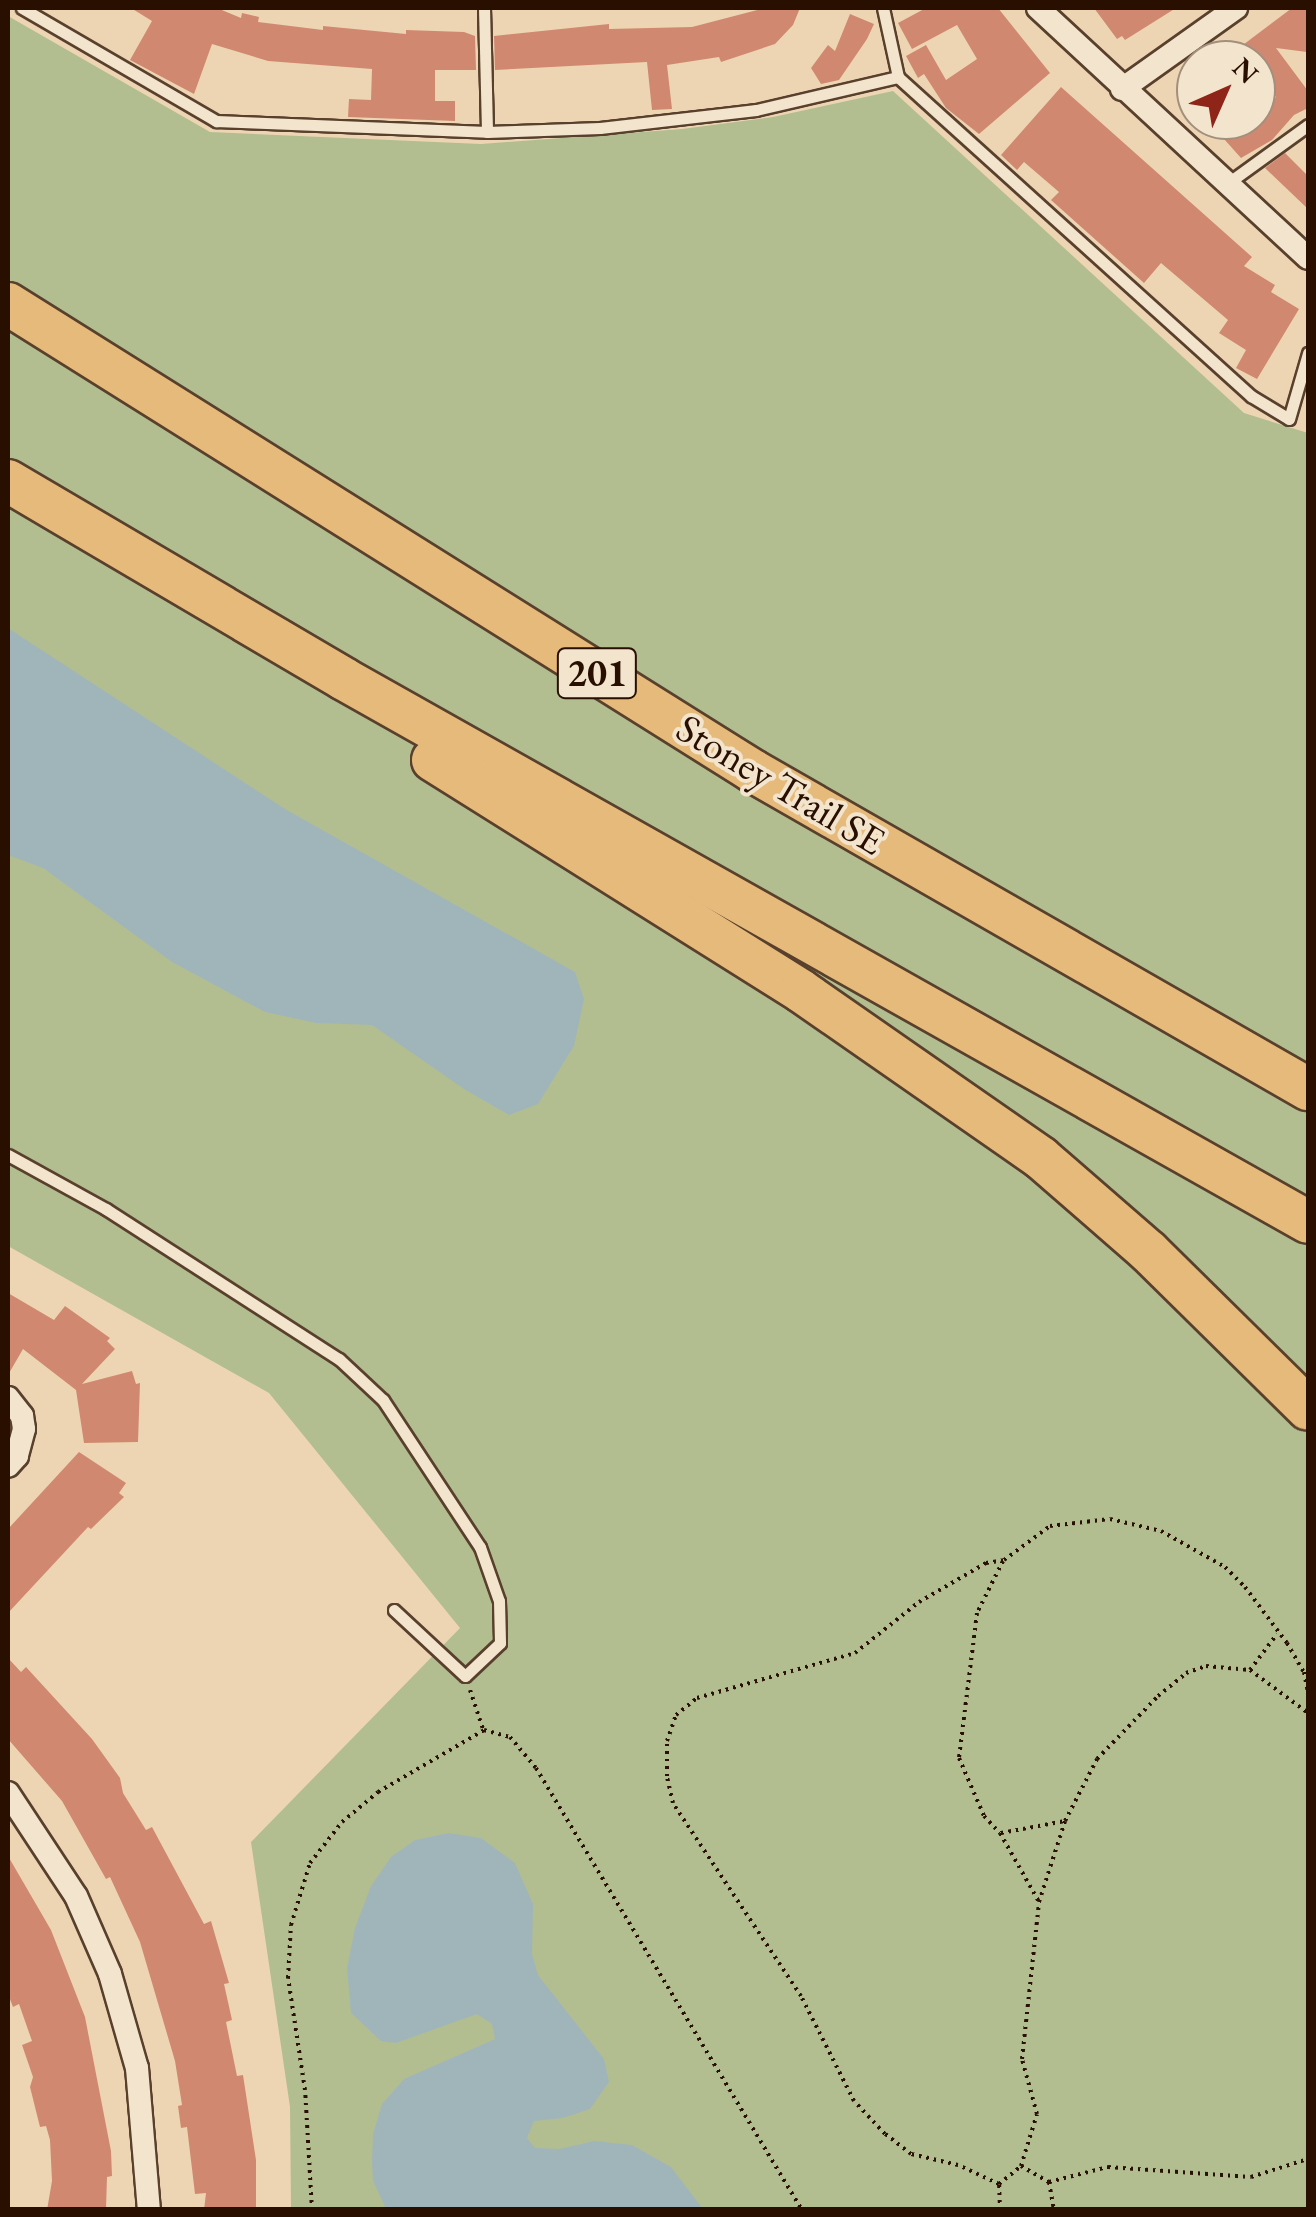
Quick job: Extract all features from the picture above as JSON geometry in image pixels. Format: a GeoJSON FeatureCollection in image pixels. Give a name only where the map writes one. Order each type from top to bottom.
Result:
{"type":"FeatureCollection","features":[{"type":"Feature","properties":{"kind":"highway","name":"Stoney Trail SE"},"geometry":{"type":"LineString","coordinates":[[8,304],[753,771],[1308,1089]]}},
{"type":"Feature","properties":{"kind":"highway"},"geometry":{"type":"LineString","coordinates":[[8,481],[344,679],[1308,1222]]}},
{"type":"Feature","properties":{"kind":"highway"},"geometry":{"type":"LineString","coordinates":[[344,679],[430,758],[801,992],[1042,1158],[1149,1252],[1308,1409]]}},
{"type":"Feature","properties":{"kind":"street"},"geometry":{"type":"LineString","coordinates":[[1038,8],[1308,258]]}},
{"type":"Feature","properties":{"kind":"street"},"geometry":{"type":"LineString","coordinates":[[1122,88],[1236,8]]}},
{"type":"Feature","properties":{"kind":"street"},"geometry":{"type":"LineString","coordinates":[[8,1398],[22,1416],[24,1429],[16,1456],[8,1466]]}},
{"type":"Feature","properties":{"kind":"street"},"geometry":{"type":"LineString","coordinates":[[8,1793],[76,1896],[110,1974],[137,2068],[149,2210]]}},
{"type":"Feature","properties":{"kind":"lane"},"geometry":{"type":"LineString","coordinates":[[22,8],[216,121],[487,132],[600,128],[756,110],[898,77]]}},
{"type":"Feature","properties":{"kind":"lane"},"geometry":{"type":"LineString","coordinates":[[484,8],[487,132]]}},
{"type":"Feature","properties":{"kind":"lane"},"geometry":{"type":"LineString","coordinates":[[883,8],[898,77],[1251,396],[1289,419],[1308,353]]}},
{"type":"Feature","properties":{"kind":"lane"},"geometry":{"type":"LineString","coordinates":[[1228,183],[1308,125]]}},
{"type":"Feature","properties":{"kind":"lane"},"geometry":{"type":"LineString","coordinates":[[8,1155],[106,1209],[340,1359],[383,1400],[480,1547],[499,1601],[500,1643],[465,1676],[394,1610]]}},
{"type":"Feature","properties":{"kind":"path"},"geometry":{"type":"LineString","coordinates":[[1039,1902],[1000,1833],[984,1816],[959,1758],[977,1614],[1004,1560],[1050,1526],[1096,1519],[1138,1522],[1181,1540],[1224,1567],[1246,1587],[1304,1672],[1308,1693]]}},
{"type":"Feature","properties":{"kind":"path"},"geometry":{"type":"LineString","coordinates":[[998,2184],[958,2165],[912,2154],[885,2134],[854,2101],[801,1996],[673,1803],[667,1776],[668,1741],[676,1715],[697,1698],[823,1666],[855,1653],[948,1584],[986,1563],[1004,1560]]}},
{"type":"Feature","properties":{"kind":"path"},"geometry":{"type":"LineString","coordinates":[[1250,1670],[1278,1632]]}},
{"type":"Feature","properties":{"kind":"path"},"geometry":{"type":"LineString","coordinates":[[998,2184],[1021,2166],[1037,2114],[1022,2059],[1039,1902],[1065,1820],[1097,1759],[1158,1696],[1186,1674],[1206,1666],[1250,1670],[1308,1712]]}},
{"type":"Feature","properties":{"kind":"path"},"geometry":{"type":"LineString","coordinates":[[465,1676],[484,1730]]}},
{"type":"Feature","properties":{"kind":"path"},"geometry":{"type":"LineString","coordinates":[[312,2210],[305,2090],[288,1978],[291,1925],[310,1863],[342,1822],[378,1792],[484,1730],[510,1737],[536,1768],[802,2210]]}},
{"type":"Feature","properties":{"kind":"path"},"geometry":{"type":"LineString","coordinates":[[1000,1833],[1065,1820]]}},
{"type":"Feature","properties":{"kind":"path"},"geometry":{"type":"LineString","coordinates":[[1021,2166],[1049,2182],[1108,2167],[1252,2177],[1308,2159]]}},
{"type":"Feature","properties":{"kind":"path"},"geometry":{"type":"LineString","coordinates":[[1049,2182],[1054,2210]]}},
{"type":"Feature","properties":{"kind":"path"},"geometry":{"type":"LineString","coordinates":[[998,2184],[1000,2210]]}},
{"type":"Feature","properties":{"kind":"green space"},"geometry":{"type":"Polygon","coordinates":[[[8,16],[210,132],[481,144],[682,129],[773,117],[893,91],[1244,413],[1308,433],[1308,2209],[291,2209],[290,2107],[251,1842],[460,1628],[269,1393],[8,1246],[8,16]]]}},
{"type":"Feature","properties":{"kind":"shaded area"},"geometry":{"type":"Polygon","coordinates":[[[8,628],[285,809],[575,972],[584,999],[574,1046],[538,1104],[509,1115],[372,1025],[316,1023],[265,1012],[172,962],[43,868],[8,855],[8,628]]]}},
{"type":"Feature","properties":{"kind":"shaded area"},"geometry":{"type":"Polygon","coordinates":[[[449,1833],[481,1838],[515,1863],[533,1904],[532,1954],[538,1975],[604,2059],[609,2082],[590,2109],[563,2118],[534,2121],[527,2138],[535,2148],[559,2149],[594,2141],[632,2145],[671,2167],[703,2209],[386,2209],[373,2181],[372,2162],[373,2134],[382,2104],[404,2079],[495,2039],[492,2024],[477,2014],[396,2043],[381,2041],[351,2013],[347,1968],[355,1928],[371,1886],[391,1857],[415,1840],[449,1833]]]}},
{"type":"Feature","properties":{"kind":"building"},"geometry":{"type":"Polygon","coordinates":[[[131,8],[217,8],[241,18],[242,13],[259,17],[258,22],[323,30],[323,26],[406,34],[406,30],[464,32],[475,36],[476,70],[435,70],[435,101],[455,101],[455,121],[348,117],[349,99],[371,100],[372,69],[268,61],[212,44],[194,94],[130,60],[152,21],[131,8]]]}},
{"type":"Feature","properties":{"kind":"building"},"geometry":{"type":"Polygon","coordinates":[[[765,8],[800,8],[793,25],[775,44],[721,62],[719,57],[667,65],[672,109],[652,110],[647,62],[495,70],[494,36],[609,24],[609,29],[692,27],[765,8]]]}},
{"type":"Feature","properties":{"kind":"building"},"geometry":{"type":"Polygon","coordinates":[[[926,8],[998,8],[1050,73],[979,134],[946,108],[924,74],[918,78],[906,56],[926,45],[946,80],[977,59],[957,25],[912,49],[898,23],[926,8]]]}},
{"type":"Feature","properties":{"kind":"building"},"geometry":{"type":"Polygon","coordinates":[[[1094,8],[1176,8],[1125,40],[1122,36],[1117,39],[1094,8]]]}},
{"type":"Feature","properties":{"kind":"building"},"geometry":{"type":"Polygon","coordinates":[[[1292,8],[1308,8],[1307,52],[1276,48],[1276,40],[1250,40],[1292,8]]]}},
{"type":"Feature","properties":{"kind":"building"},"geometry":{"type":"Polygon","coordinates":[[[850,14],[874,24],[839,80],[821,84],[811,68],[828,45],[835,51],[850,14]]]}},
{"type":"Feature","properties":{"kind":"building"},"geometry":{"type":"Polygon","coordinates":[[[1276,48],[1308,91],[1308,108],[1294,115],[1276,135],[1276,48]]]}},
{"type":"Feature","properties":{"kind":"building"},"geometry":{"type":"Polygon","coordinates":[[[1061,87],[1252,257],[1244,266],[1275,285],[1271,292],[1299,309],[1257,379],[1236,368],[1246,350],[1219,333],[1228,320],[1161,263],[1144,283],[1051,200],[1059,192],[1024,162],[1017,170],[1001,155],[1061,87]]]}},
{"type":"Feature","properties":{"kind":"building"},"geometry":{"type":"Polygon","coordinates":[[[1225,140],[1272,140],[1241,158],[1225,140]]]}},
{"type":"Feature","properties":{"kind":"building"},"geometry":{"type":"Polygon","coordinates":[[[1285,153],[1308,176],[1308,209],[1265,168],[1285,153]]]}},
{"type":"Feature","properties":{"kind":"building"},"geometry":{"type":"Polygon","coordinates":[[[8,1293],[54,1320],[65,1306],[110,1338],[107,1341],[115,1349],[82,1384],[132,1371],[136,1384],[140,1383],[138,1442],[84,1443],[76,1390],[23,1349],[8,1375],[8,1293]]]}},
{"type":"Feature","properties":{"kind":"building"},"geometry":{"type":"Polygon","coordinates":[[[79,1452],[126,1483],[119,1493],[124,1497],[91,1529],[88,1527],[8,1613],[8,1529],[79,1452]]]}},
{"type":"Feature","properties":{"kind":"building"},"geometry":{"type":"Polygon","coordinates":[[[8,1658],[21,1672],[26,1667],[92,1739],[120,1778],[123,1793],[146,1830],[152,1827],[204,1924],[211,1921],[229,1983],[224,1984],[232,2020],[226,2022],[237,2076],[243,2075],[256,2160],[256,2210],[204,2210],[206,2193],[195,2194],[187,2127],[181,2128],[178,2106],[182,2105],[175,2061],[140,1942],[110,1877],[106,1879],[62,1801],[8,1739],[8,1658]]]}},
{"type":"Feature","properties":{"kind":"building"},"geometry":{"type":"Polygon","coordinates":[[[8,1856],[51,1930],[85,2017],[111,2151],[112,2176],[107,2177],[106,2209],[47,2210],[52,2181],[50,2140],[46,2126],[40,2127],[30,2087],[33,2077],[22,2045],[32,2041],[19,2004],[13,2007],[8,1994],[8,1856]]]}}]}
